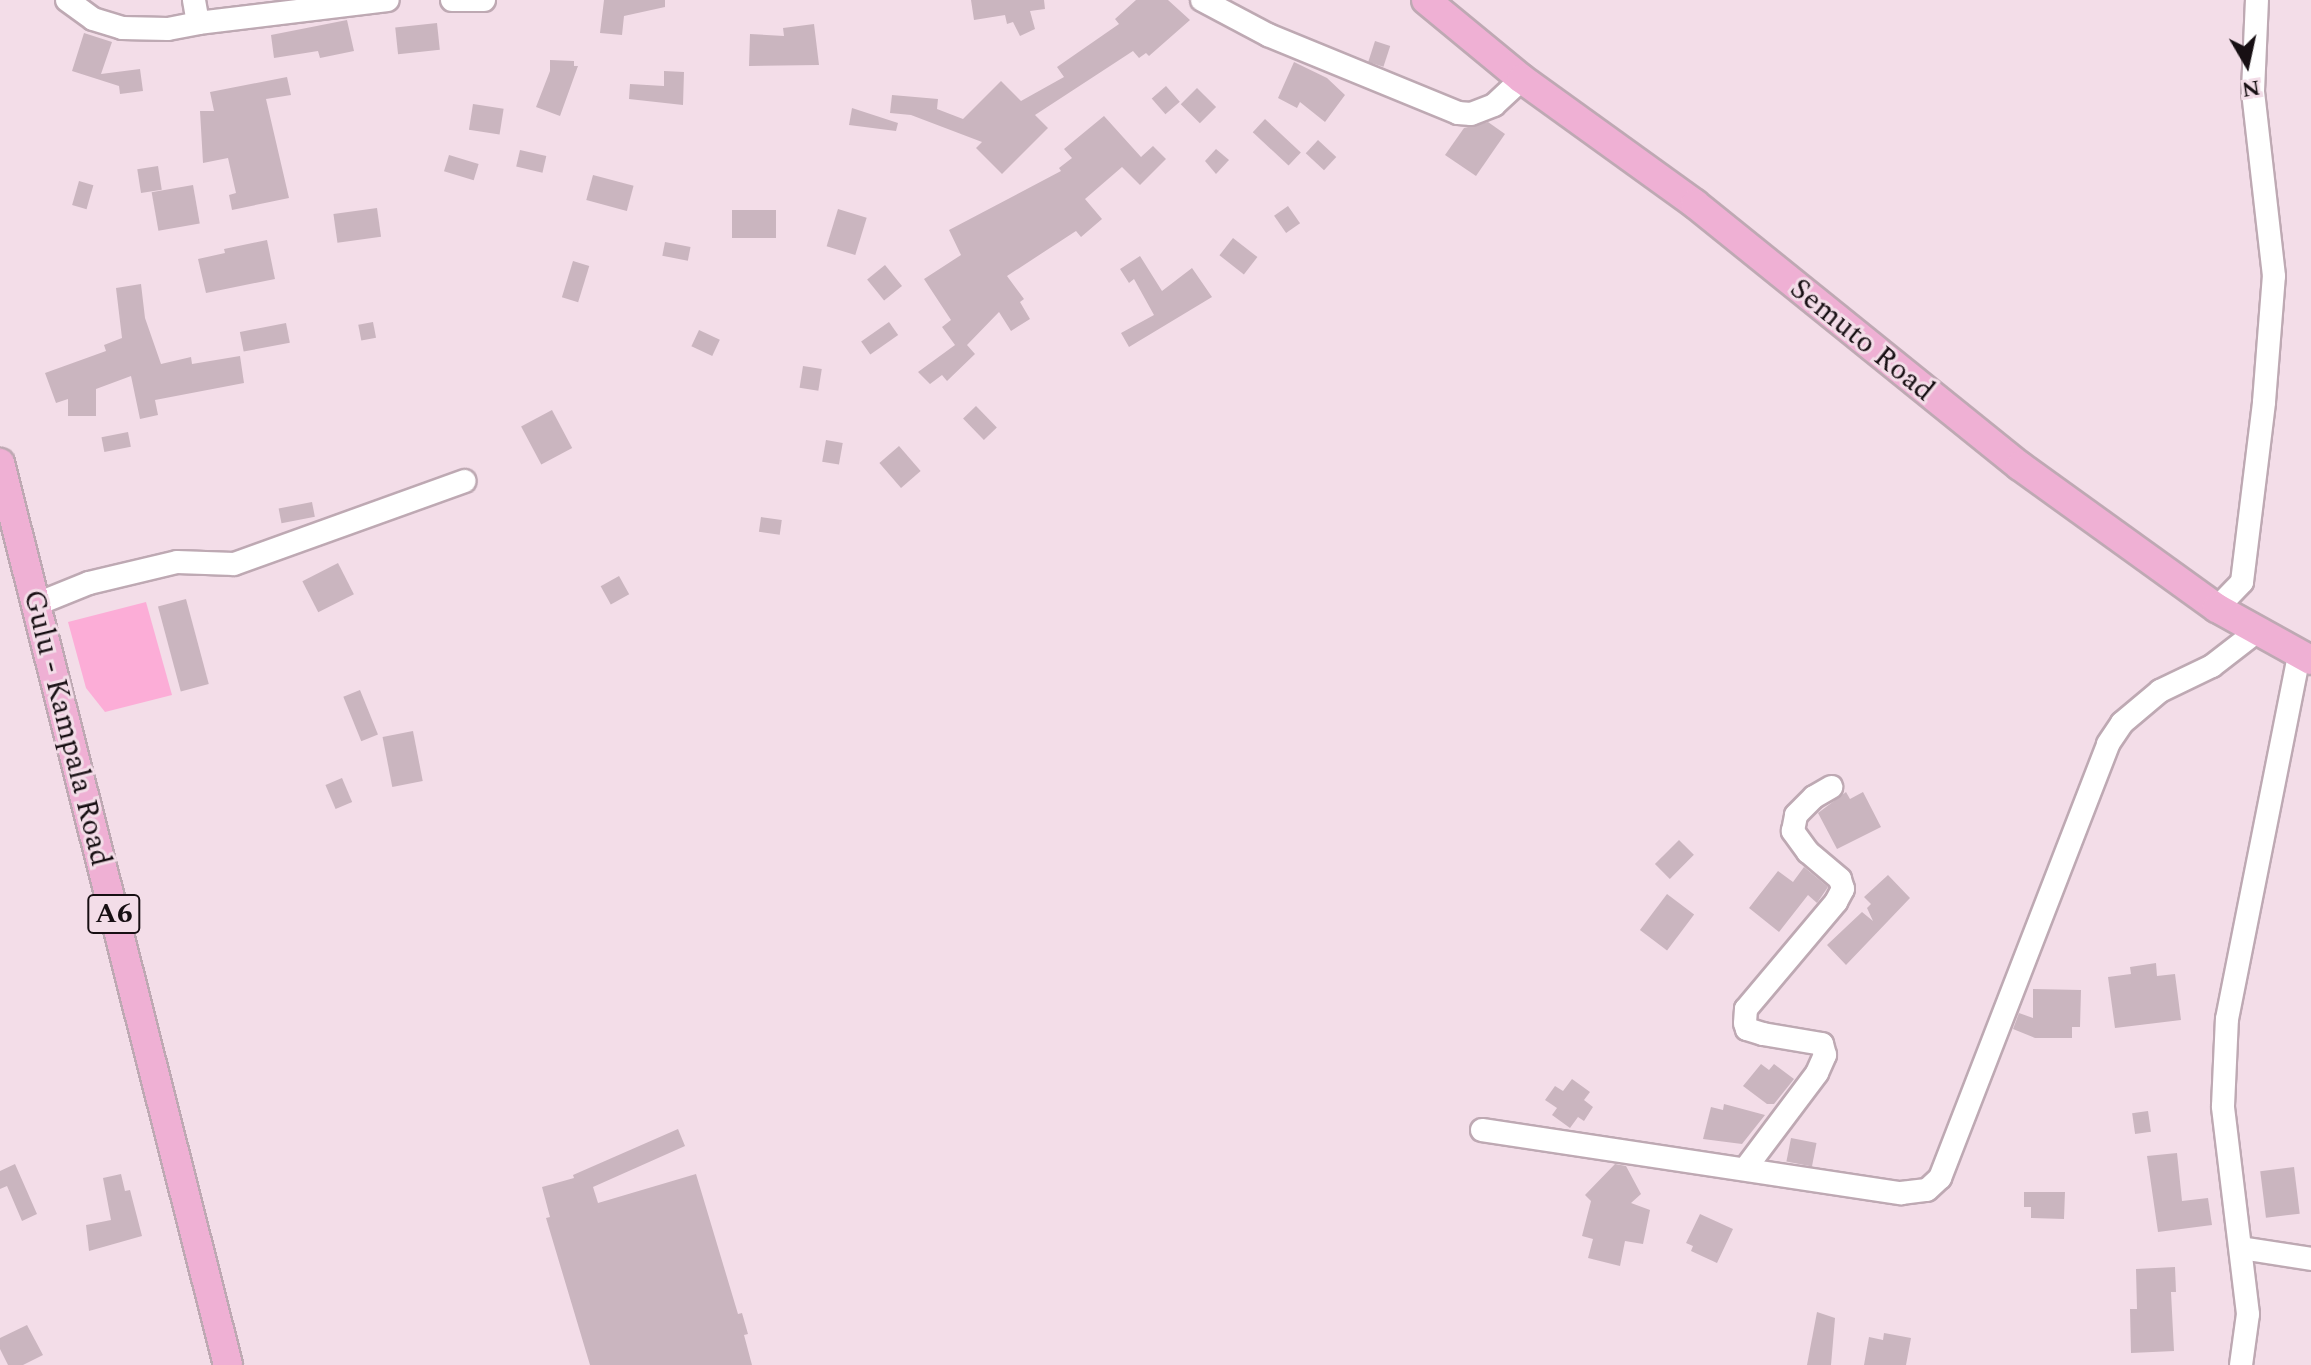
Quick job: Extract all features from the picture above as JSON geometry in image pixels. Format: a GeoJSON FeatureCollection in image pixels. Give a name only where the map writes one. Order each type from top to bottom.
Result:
{"type":"FeatureCollection","features":[{"type":"Feature","properties":{"kind":"main road","name":"Semuto Road"},"geometry":{"type":"LineString","coordinates":[[1426,0],[1522,79],[1695,204],[2020,466],[2217,608],[2305,657]]}},
{"type":"Feature","properties":{"kind":"main road","name":"Gulu - Kampala Road"},"geometry":{"type":"LineString","coordinates":[[0,463],[228,1365]]}},
{"type":"Feature","properties":{"kind":"street"},"geometry":{"type":"LineString","coordinates":[[67,0],[93,19],[122,28],[168,29],[388,0]]}},
{"type":"Feature","properties":{"kind":"street"},"geometry":{"type":"LineString","coordinates":[[194,0],[198,23]]}},
{"type":"Feature","properties":{"kind":"street"},"geometry":{"type":"LineString","coordinates":[[452,0],[484,0]]}},
{"type":"Feature","properties":{"kind":"street"},"geometry":{"type":"LineString","coordinates":[[1202,0],[1268,35],[1458,113],[1471,114],[1494,105],[1522,79]]}},
{"type":"Feature","properties":{"kind":"street"},"geometry":{"type":"LineString","coordinates":[[2217,608],[2242,582],[2258,461],[2274,276],[2253,91],[2257,0]]}},
{"type":"Feature","properties":{"kind":"street"},"geometry":{"type":"LineString","coordinates":[[37,604],[89,583],[177,562],[234,564],[465,481]]}},
{"type":"Feature","properties":{"kind":"street"},"geometry":{"type":"LineString","coordinates":[[1482,1130],[1915,1194],[1927,1190],[1940,1178],[2108,744],[2122,723],[2160,691],[2212,666],[2256,632]]}},
{"type":"Feature","properties":{"kind":"street"},"geometry":{"type":"LineString","coordinates":[[2241,1365],[2248,1314],[2223,1106],[2227,1019],[2305,657]]}},
{"type":"Feature","properties":{"kind":"street"},"geometry":{"type":"LineString","coordinates":[[1745,1169],[1817,1073],[1825,1055],[1822,1044],[1763,1034],[1747,1029],[1745,1023],[1746,1009],[1836,902],[1843,889],[1840,879],[1808,852],[1793,831],[1796,815],[1814,797],[1831,787]]}},
{"type":"Feature","properties":{"kind":"street"},"geometry":{"type":"LineString","coordinates":[[2241,1248],[2311,1259]]}},
{"type":"Feature","properties":{"kind":"shaded area"},"geometry":{"type":"Polygon","coordinates":[[[146,602],[172,695],[105,712],[86,688],[68,622],[146,602]]]}},
{"type":"Feature","properties":{"kind":"building"},"geometry":{"type":"Polygon","coordinates":[[[604,0],[665,0],[665,7],[624,16],[622,35],[600,33],[604,0]]]}},
{"type":"Feature","properties":{"kind":"building"},"geometry":{"type":"Polygon","coordinates":[[[971,0],[1044,0],[1045,9],[1030,11],[1035,29],[1020,36],[1013,22],[1007,24],[1005,15],[974,20],[971,0]]]}},
{"type":"Feature","properties":{"kind":"building"},"geometry":{"type":"Polygon","coordinates":[[[1136,0],[1168,0],[1190,20],[1149,56],[1146,53],[1139,58],[1133,51],[1035,115],[1048,128],[1002,174],[976,148],[982,142],[911,115],[890,113],[892,95],[938,99],[937,109],[963,119],[1001,81],[1021,101],[1064,77],[1057,67],[1119,24],[1115,19],[1136,0]]]}},
{"type":"Feature","properties":{"kind":"building"},"geometry":{"type":"Polygon","coordinates":[[[347,20],[354,51],[320,58],[318,51],[274,58],[271,35],[347,20]]]}},
{"type":"Feature","properties":{"kind":"building"},"geometry":{"type":"Polygon","coordinates":[[[437,23],[440,50],[398,54],[395,27],[437,23]]]}},
{"type":"Feature","properties":{"kind":"building"},"geometry":{"type":"Polygon","coordinates":[[[814,24],[819,65],[749,66],[750,34],[784,36],[783,28],[814,24]]]}},
{"type":"Feature","properties":{"kind":"building"},"geometry":{"type":"Polygon","coordinates":[[[84,33],[112,42],[101,74],[140,69],[143,91],[120,94],[119,86],[72,71],[84,33]]]}},
{"type":"Feature","properties":{"kind":"building"},"geometry":{"type":"Polygon","coordinates":[[[1375,41],[1390,46],[1383,67],[1368,62],[1375,41]]]}},
{"type":"Feature","properties":{"kind":"building"},"geometry":{"type":"Polygon","coordinates":[[[550,60],[574,61],[574,66],[578,66],[560,116],[536,107],[550,71],[550,60]]]}},
{"type":"Feature","properties":{"kind":"building"},"geometry":{"type":"Polygon","coordinates":[[[1294,62],[1327,78],[1345,95],[1325,122],[1300,102],[1297,108],[1278,98],[1294,62]]]}},
{"type":"Feature","properties":{"kind":"building"},"geometry":{"type":"Polygon","coordinates":[[[664,71],[684,72],[683,105],[629,99],[630,84],[664,86],[664,71]]]}},
{"type":"Feature","properties":{"kind":"building"},"geometry":{"type":"Polygon","coordinates":[[[287,77],[291,95],[266,99],[289,198],[232,210],[229,195],[236,193],[228,158],[203,163],[200,111],[214,111],[210,92],[287,77]]]}},
{"type":"Feature","properties":{"kind":"building"},"geometry":{"type":"Polygon","coordinates":[[[1166,86],[1180,102],[1165,114],[1152,98],[1166,86]]]}},
{"type":"Feature","properties":{"kind":"building"},"geometry":{"type":"Polygon","coordinates":[[[1197,88],[1216,107],[1200,123],[1181,104],[1197,88]]]}},
{"type":"Feature","properties":{"kind":"building"},"geometry":{"type":"Polygon","coordinates":[[[473,104],[504,109],[500,135],[469,130],[473,104]]]}},
{"type":"Feature","properties":{"kind":"building"},"geometry":{"type":"Polygon","coordinates":[[[852,108],[898,123],[896,131],[849,125],[852,108]]]}},
{"type":"Feature","properties":{"kind":"building"},"geometry":{"type":"Polygon","coordinates":[[[1104,116],[1141,157],[1153,146],[1166,159],[1140,185],[1122,167],[1085,199],[1102,219],[1081,237],[1076,231],[1007,276],[1024,299],[1020,302],[1030,319],[1011,331],[999,312],[967,345],[975,354],[947,381],[942,375],[930,384],[918,372],[955,345],[942,327],[951,320],[924,279],[961,255],[949,230],[1061,171],[1059,168],[1072,158],[1064,149],[1104,116]]]}},
{"type":"Feature","properties":{"kind":"building"},"geometry":{"type":"Polygon","coordinates":[[[1265,119],[1301,152],[1289,166],[1253,132],[1265,119]]]}},
{"type":"Feature","properties":{"kind":"building"},"geometry":{"type":"Polygon","coordinates":[[[1488,122],[1505,134],[1476,176],[1445,155],[1464,128],[1488,122]]]}},
{"type":"Feature","properties":{"kind":"building"},"geometry":{"type":"Polygon","coordinates":[[[1318,140],[1336,157],[1324,170],[1306,153],[1318,140]]]}},
{"type":"Feature","properties":{"kind":"building"},"geometry":{"type":"Polygon","coordinates":[[[1216,149],[1229,160],[1216,174],[1205,161],[1216,149]]]}},
{"type":"Feature","properties":{"kind":"building"},"geometry":{"type":"Polygon","coordinates":[[[520,150],[546,156],[542,173],[516,167],[520,150]]]}},
{"type":"Feature","properties":{"kind":"building"},"geometry":{"type":"Polygon","coordinates":[[[449,155],[479,164],[474,180],[444,171],[449,155]]]}},
{"type":"Feature","properties":{"kind":"building"},"geometry":{"type":"Polygon","coordinates":[[[158,166],[162,190],[141,193],[137,169],[158,166]]]}},
{"type":"Feature","properties":{"kind":"building"},"geometry":{"type":"Polygon","coordinates":[[[593,175],[634,186],[627,211],[586,200],[593,175]]]}},
{"type":"Feature","properties":{"kind":"building"},"geometry":{"type":"Polygon","coordinates":[[[79,181],[93,185],[87,209],[72,205],[79,181]]]}},
{"type":"Feature","properties":{"kind":"building"},"geometry":{"type":"Polygon","coordinates":[[[193,185],[200,223],[158,231],[152,192],[193,185]]]}},
{"type":"Feature","properties":{"kind":"building"},"geometry":{"type":"Polygon","coordinates":[[[1288,206],[1300,223],[1286,233],[1274,216],[1288,206]]]}},
{"type":"Feature","properties":{"kind":"building"},"geometry":{"type":"Polygon","coordinates":[[[377,208],[381,237],[337,243],[333,214],[377,208]]]}},
{"type":"Feature","properties":{"kind":"building"},"geometry":{"type":"Polygon","coordinates":[[[838,209],[867,218],[855,255],[827,246],[838,209]]]}},
{"type":"Feature","properties":{"kind":"building"},"geometry":{"type":"Polygon","coordinates":[[[732,210],[776,210],[776,238],[732,238],[732,210]]]}},
{"type":"Feature","properties":{"kind":"building"},"geometry":{"type":"Polygon","coordinates":[[[1233,238],[1257,257],[1244,274],[1219,255],[1233,238]]]}},
{"type":"Feature","properties":{"kind":"building"},"geometry":{"type":"Polygon","coordinates":[[[267,240],[275,279],[206,293],[198,259],[225,253],[224,249],[267,240]]]}},
{"type":"Feature","properties":{"kind":"building"},"geometry":{"type":"Polygon","coordinates":[[[665,242],[691,247],[688,261],[662,256],[665,242]]]}},
{"type":"Feature","properties":{"kind":"building"},"geometry":{"type":"Polygon","coordinates":[[[1140,256],[1162,291],[1192,268],[1212,297],[1129,347],[1121,333],[1154,315],[1134,279],[1129,283],[1120,269],[1140,256]]]}},
{"type":"Feature","properties":{"kind":"building"},"geometry":{"type":"Polygon","coordinates":[[[573,261],[589,266],[578,302],[562,297],[573,261]]]}},
{"type":"Feature","properties":{"kind":"building"},"geometry":{"type":"Polygon","coordinates":[[[885,265],[902,286],[884,300],[867,279],[885,265]]]}},
{"type":"Feature","properties":{"kind":"building"},"geometry":{"type":"Polygon","coordinates":[[[141,284],[145,318],[161,364],[191,357],[192,364],[240,356],[244,383],[155,400],[158,415],[140,419],[131,376],[96,389],[96,416],[68,416],[68,399],[56,403],[45,373],[106,351],[104,345],[122,338],[116,288],[141,284]]]}},
{"type":"Feature","properties":{"kind":"building"},"geometry":{"type":"Polygon","coordinates":[[[373,322],[376,338],[361,341],[358,325],[373,322]]]}},
{"type":"Feature","properties":{"kind":"building"},"geometry":{"type":"Polygon","coordinates":[[[889,322],[898,335],[870,355],[861,342],[889,322]]]}},
{"type":"Feature","properties":{"kind":"building"},"geometry":{"type":"Polygon","coordinates":[[[286,323],[290,343],[244,352],[240,332],[286,323]]]}},
{"type":"Feature","properties":{"kind":"building"},"geometry":{"type":"Polygon","coordinates":[[[699,330],[720,340],[712,356],[691,346],[699,330]]]}},
{"type":"Feature","properties":{"kind":"building"},"geometry":{"type":"Polygon","coordinates":[[[803,366],[822,369],[818,391],[800,388],[803,366]]]}},
{"type":"Feature","properties":{"kind":"building"},"geometry":{"type":"Polygon","coordinates":[[[976,406],[997,428],[984,440],[963,419],[976,406]]]}},
{"type":"Feature","properties":{"kind":"building"},"geometry":{"type":"Polygon","coordinates":[[[552,410],[572,448],[541,464],[521,426],[552,410]]]}},
{"type":"Feature","properties":{"kind":"building"},"geometry":{"type":"Polygon","coordinates":[[[128,432],[131,447],[104,452],[101,437],[128,432]]]}},
{"type":"Feature","properties":{"kind":"building"},"geometry":{"type":"Polygon","coordinates":[[[826,440],[843,443],[839,465],[822,462],[826,440]]]}},
{"type":"Feature","properties":{"kind":"building"},"geometry":{"type":"Polygon","coordinates":[[[899,446],[921,471],[901,488],[879,463],[899,446]]]}},
{"type":"Feature","properties":{"kind":"building"},"geometry":{"type":"Polygon","coordinates":[[[312,502],[315,517],[281,523],[279,508],[312,502]]]}},
{"type":"Feature","properties":{"kind":"building"},"geometry":{"type":"Polygon","coordinates":[[[761,517],[782,520],[780,535],[759,532],[761,517]]]}},
{"type":"Feature","properties":{"kind":"building"},"geometry":{"type":"Polygon","coordinates":[[[338,563],[354,594],[318,612],[302,581],[338,563]]]}},
{"type":"Feature","properties":{"kind":"building"},"geometry":{"type":"Polygon","coordinates":[[[619,576],[629,594],[611,605],[601,586],[619,576]]]}},
{"type":"Feature","properties":{"kind":"building"},"geometry":{"type":"Polygon","coordinates":[[[186,599],[209,684],[181,692],[158,607],[186,599]]]}},
{"type":"Feature","properties":{"kind":"building"},"geometry":{"type":"Polygon","coordinates":[[[360,690],[378,735],[361,741],[343,697],[360,690]]]}},
{"type":"Feature","properties":{"kind":"building"},"geometry":{"type":"Polygon","coordinates":[[[413,731],[423,781],[392,787],[383,737],[413,731]]]}},
{"type":"Feature","properties":{"kind":"building"},"geometry":{"type":"Polygon","coordinates":[[[342,778],[352,802],[336,809],[325,785],[342,778]]]}},
{"type":"Feature","properties":{"kind":"building"},"geometry":{"type":"Polygon","coordinates":[[[1846,792],[1850,799],[1863,792],[1881,827],[1837,849],[1818,813],[1846,792]]]}},
{"type":"Feature","properties":{"kind":"building"},"geometry":{"type":"Polygon","coordinates":[[[1679,840],[1694,855],[1670,879],[1655,864],[1679,840]]]}},
{"type":"Feature","properties":{"kind":"building"},"geometry":{"type":"Polygon","coordinates":[[[1804,867],[1828,887],[1817,903],[1808,895],[1779,932],[1749,908],[1778,871],[1793,882],[1804,867]]]}},
{"type":"Feature","properties":{"kind":"building"},"geometry":{"type":"Polygon","coordinates":[[[1888,875],[1910,898],[1846,965],[1827,945],[1862,912],[1873,921],[1867,908],[1871,904],[1864,897],[1888,875]]]}},
{"type":"Feature","properties":{"kind":"building"},"geometry":{"type":"Polygon","coordinates":[[[1667,894],[1694,914],[1667,950],[1640,930],[1667,894]]]}},
{"type":"Feature","properties":{"kind":"building"},"geometry":{"type":"Polygon","coordinates":[[[2156,963],[2157,976],[2175,974],[2181,1020],[2115,1028],[2108,977],[2131,974],[2130,967],[2156,963]]]}},
{"type":"Feature","properties":{"kind":"building"},"geometry":{"type":"Polygon","coordinates":[[[2033,989],[2081,990],[2080,1027],[2072,1027],[2072,1038],[2035,1038],[2013,1029],[2019,1013],[2033,1018],[2033,989]]]}},
{"type":"Feature","properties":{"kind":"building"},"geometry":{"type":"Polygon","coordinates":[[[1761,1064],[1769,1070],[1774,1064],[1794,1079],[1774,1104],[1767,1104],[1743,1086],[1761,1064]]]}},
{"type":"Feature","properties":{"kind":"building"},"geometry":{"type":"Polygon","coordinates":[[[1572,1079],[1590,1092],[1584,1100],[1593,1107],[1584,1121],[1578,1117],[1570,1128],[1552,1115],[1557,1108],[1545,1100],[1555,1086],[1563,1091],[1572,1079]]]}},
{"type":"Feature","properties":{"kind":"building"},"geometry":{"type":"Polygon","coordinates":[[[1724,1104],[1765,1115],[1742,1144],[1703,1139],[1711,1107],[1723,1110],[1724,1104]]]}},
{"type":"Feature","properties":{"kind":"building"},"geometry":{"type":"Polygon","coordinates":[[[2148,1111],[2151,1132],[2135,1134],[2132,1113],[2148,1111]]]}},
{"type":"Feature","properties":{"kind":"building"},"geometry":{"type":"Polygon","coordinates":[[[678,1129],[685,1146],[593,1187],[598,1203],[696,1174],[738,1314],[742,1313],[752,1365],[590,1365],[546,1218],[550,1217],[542,1187],[574,1178],[573,1175],[678,1129]]]}},
{"type":"Feature","properties":{"kind":"building"},"geometry":{"type":"Polygon","coordinates":[[[1791,1138],[1817,1143],[1812,1167],[1786,1162],[1791,1138]]]}},
{"type":"Feature","properties":{"kind":"building"},"geometry":{"type":"Polygon","coordinates":[[[2177,1153],[2182,1201],[2208,1198],[2212,1225],[2158,1232],[2147,1156],[2177,1153]]]}},
{"type":"Feature","properties":{"kind":"building"},"geometry":{"type":"Polygon","coordinates":[[[15,1164],[37,1214],[22,1221],[7,1186],[0,1189],[0,1171],[15,1164]]]}},
{"type":"Feature","properties":{"kind":"building"},"geometry":{"type":"Polygon","coordinates":[[[1615,1164],[1626,1166],[1641,1194],[1631,1203],[1650,1210],[1643,1244],[1625,1241],[1620,1266],[1588,1258],[1593,1239],[1582,1236],[1591,1201],[1585,1195],[1615,1164]]]}},
{"type":"Feature","properties":{"kind":"building"},"geometry":{"type":"Polygon","coordinates":[[[2294,1167],[2300,1214],[2266,1218],[2260,1171],[2294,1167]]]}},
{"type":"Feature","properties":{"kind":"building"},"geometry":{"type":"Polygon","coordinates":[[[121,1174],[125,1191],[130,1190],[142,1236],[89,1251],[86,1225],[111,1220],[103,1178],[121,1174]]]}},
{"type":"Feature","properties":{"kind":"building"},"geometry":{"type":"Polygon","coordinates":[[[2024,1192],[2065,1192],[2064,1219],[2031,1218],[2031,1207],[2024,1207],[2024,1192]]]}},
{"type":"Feature","properties":{"kind":"building"},"geometry":{"type":"Polygon","coordinates":[[[1700,1214],[1733,1229],[1717,1263],[1691,1251],[1693,1246],[1686,1243],[1700,1214]]]}},
{"type":"Feature","properties":{"kind":"building"},"geometry":{"type":"Polygon","coordinates":[[[2175,1267],[2176,1292],[2171,1292],[2174,1351],[2131,1353],[2130,1309],[2137,1309],[2136,1269],[2175,1267]]]}},
{"type":"Feature","properties":{"kind":"building"},"geometry":{"type":"Polygon","coordinates":[[[1817,1312],[1835,1318],[1831,1365],[1807,1365],[1817,1312]]]}},
{"type":"Feature","properties":{"kind":"building"},"geometry":{"type":"Polygon","coordinates":[[[27,1325],[43,1355],[23,1365],[8,1365],[0,1349],[0,1338],[27,1325]]]}},
{"type":"Feature","properties":{"kind":"building"},"geometry":{"type":"Polygon","coordinates":[[[1884,1333],[1911,1338],[1906,1365],[1864,1365],[1869,1337],[1883,1340],[1884,1333]]]}}]}
